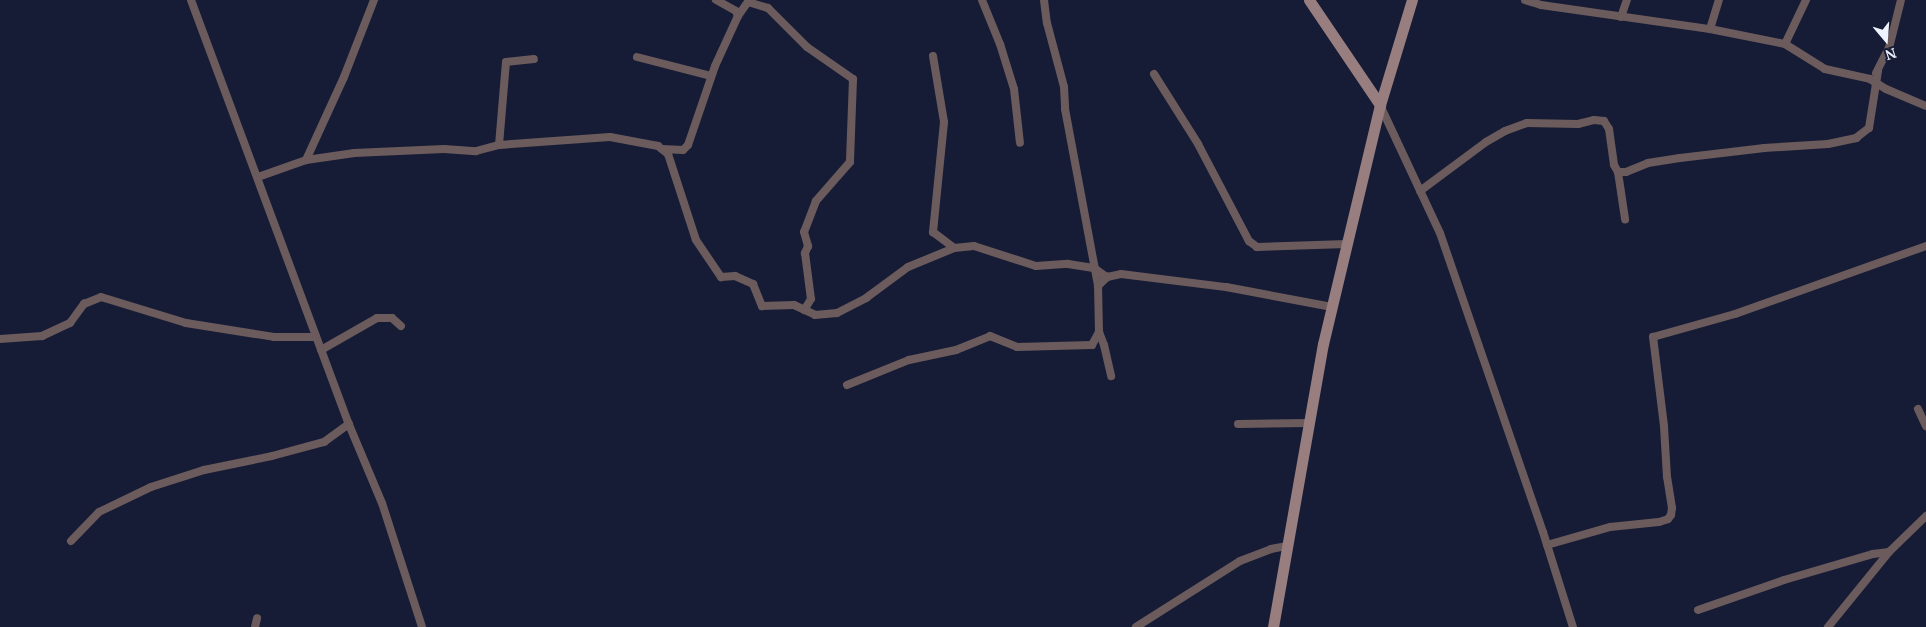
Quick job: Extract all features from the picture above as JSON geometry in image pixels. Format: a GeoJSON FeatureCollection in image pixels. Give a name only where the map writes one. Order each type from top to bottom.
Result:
{"type":"FeatureCollection","features":[{"type":"Feature","properties":{"kind":"main road"},"geometry":{"type":"LineString","coordinates":[[1309,0],[1380,105]]}},
{"type":"Feature","properties":{"kind":"main road"},"geometry":{"type":"LineString","coordinates":[[1273,627],[1286,546],[1332,307],[1380,105],[1412,0]]}},
{"type":"Feature","properties":{"kind":"street"},"geometry":{"type":"LineString","coordinates":[[191,0],[349,424],[382,504],[422,627]]}},
{"type":"Feature","properties":{"kind":"street"},"geometry":{"type":"LineString","coordinates":[[306,160],[344,77],[374,0]]}},
{"type":"Feature","properties":{"kind":"street"},"geometry":{"type":"LineString","coordinates":[[716,0],[736,11],[738,16]]}},
{"type":"Feature","properties":{"kind":"street"},"geometry":{"type":"LineString","coordinates":[[982,0],[1000,44],[1014,89],[1020,143]]}},
{"type":"Feature","properties":{"kind":"street"},"geometry":{"type":"LineString","coordinates":[[1044,0],[1047,23],[1064,87],[1065,109],[1098,286],[1099,332],[1111,376]]}},
{"type":"Feature","properties":{"kind":"street"},"geometry":{"type":"LineString","coordinates":[[1525,0],[1621,17],[1710,29],[1785,44],[1824,69],[1870,79],[1877,84],[1925,105]]}},
{"type":"Feature","properties":{"kind":"street"},"geometry":{"type":"LineString","coordinates":[[1621,17],[1627,0]]}},
{"type":"Feature","properties":{"kind":"street"},"geometry":{"type":"LineString","coordinates":[[1710,29],[1719,0]]}},
{"type":"Feature","properties":{"kind":"street"},"geometry":{"type":"LineString","coordinates":[[1785,44],[1806,0]]}},
{"type":"Feature","properties":{"kind":"street"},"geometry":{"type":"LineString","coordinates":[[1870,79],[1878,71],[1889,48],[1901,0]]}},
{"type":"Feature","properties":{"kind":"street"},"geometry":{"type":"LineString","coordinates":[[662,150],[683,150],[688,145],[711,76],[738,16],[748,1],[768,8],[807,47],[853,79],[850,162],[816,201],[804,232],[808,246],[806,253],[811,299],[804,310]]}},
{"type":"Feature","properties":{"kind":"street"},"geometry":{"type":"LineString","coordinates":[[933,56],[944,122],[936,186],[934,232],[954,248]]}},
{"type":"Feature","properties":{"kind":"street"},"geometry":{"type":"LineString","coordinates":[[637,57],[711,76]]}},
{"type":"Feature","properties":{"kind":"street"},"geometry":{"type":"LineString","coordinates":[[498,145],[506,62],[534,59]]}},
{"type":"Feature","properties":{"kind":"street"},"geometry":{"type":"LineString","coordinates":[[1618,172],[1626,172],[1648,163],[1680,158],[1764,148],[1828,144],[1856,138],[1870,128],[1878,71]]}},
{"type":"Feature","properties":{"kind":"street"},"geometry":{"type":"LineString","coordinates":[[1154,74],[1198,144],[1249,241],[1257,247],[1347,244]]}},
{"type":"Feature","properties":{"kind":"street"},"geometry":{"type":"LineString","coordinates":[[1380,105],[1440,233],[1573,627]]}},
{"type":"Feature","properties":{"kind":"street"},"geometry":{"type":"LineString","coordinates":[[1420,191],[1486,142],[1505,131],[1527,124],[1578,124],[1594,120],[1604,121],[1609,129],[1625,219]]}},
{"type":"Feature","properties":{"kind":"street"},"geometry":{"type":"LineString","coordinates":[[258,177],[306,160],[354,153],[444,149],[476,151],[498,145],[610,137],[658,146],[668,154],[696,240],[721,277],[735,276],[753,284],[762,306],[794,305],[815,315],[837,313],[866,298],[908,267],[954,248],[974,246],[1036,266],[1068,264],[1094,268],[1108,277]]}},
{"type":"Feature","properties":{"kind":"street"},"geometry":{"type":"LineString","coordinates":[[1547,546],[1610,527],[1659,522],[1668,519],[1671,515],[1672,508],[1667,477],[1664,426],[1653,337],[1735,314],[1926,246]]}},
{"type":"Feature","properties":{"kind":"street"},"geometry":{"type":"LineString","coordinates":[[1098,286],[1108,277],[1120,274],[1226,287],[1332,307]]}},
{"type":"Feature","properties":{"kind":"street"},"geometry":{"type":"LineString","coordinates":[[0,339],[42,336],[70,323],[84,304],[101,297],[186,323],[274,337],[316,336]]}},
{"type":"Feature","properties":{"kind":"street"},"geometry":{"type":"LineString","coordinates":[[321,350],[378,318],[392,318],[401,326]]}},
{"type":"Feature","properties":{"kind":"street"},"geometry":{"type":"LineString","coordinates":[[847,386],[909,360],[956,350],[990,336],[1017,347],[1054,347],[1092,345],[1099,332]]}},
{"type":"Feature","properties":{"kind":"street"},"geometry":{"type":"LineString","coordinates":[[1918,409],[1926,426]]}},
{"type":"Feature","properties":{"kind":"street"},"geometry":{"type":"LineString","coordinates":[[1238,424],[1309,423]]}},
{"type":"Feature","properties":{"kind":"street"},"geometry":{"type":"LineString","coordinates":[[72,542],[99,512],[151,487],[204,470],[272,456],[324,442],[349,424]]}},
{"type":"Feature","properties":{"kind":"street"},"geometry":{"type":"LineString","coordinates":[[1828,627],[1889,552],[1925,518]]}},
{"type":"Feature","properties":{"kind":"street"},"geometry":{"type":"LineString","coordinates":[[1136,627],[1240,561],[1271,549],[1286,546]]}},
{"type":"Feature","properties":{"kind":"street"},"geometry":{"type":"LineString","coordinates":[[1698,610],[1784,580],[1873,554],[1889,552]]}},
{"type":"Feature","properties":{"kind":"street"},"geometry":{"type":"LineString","coordinates":[[255,627],[257,618]]}}]}
